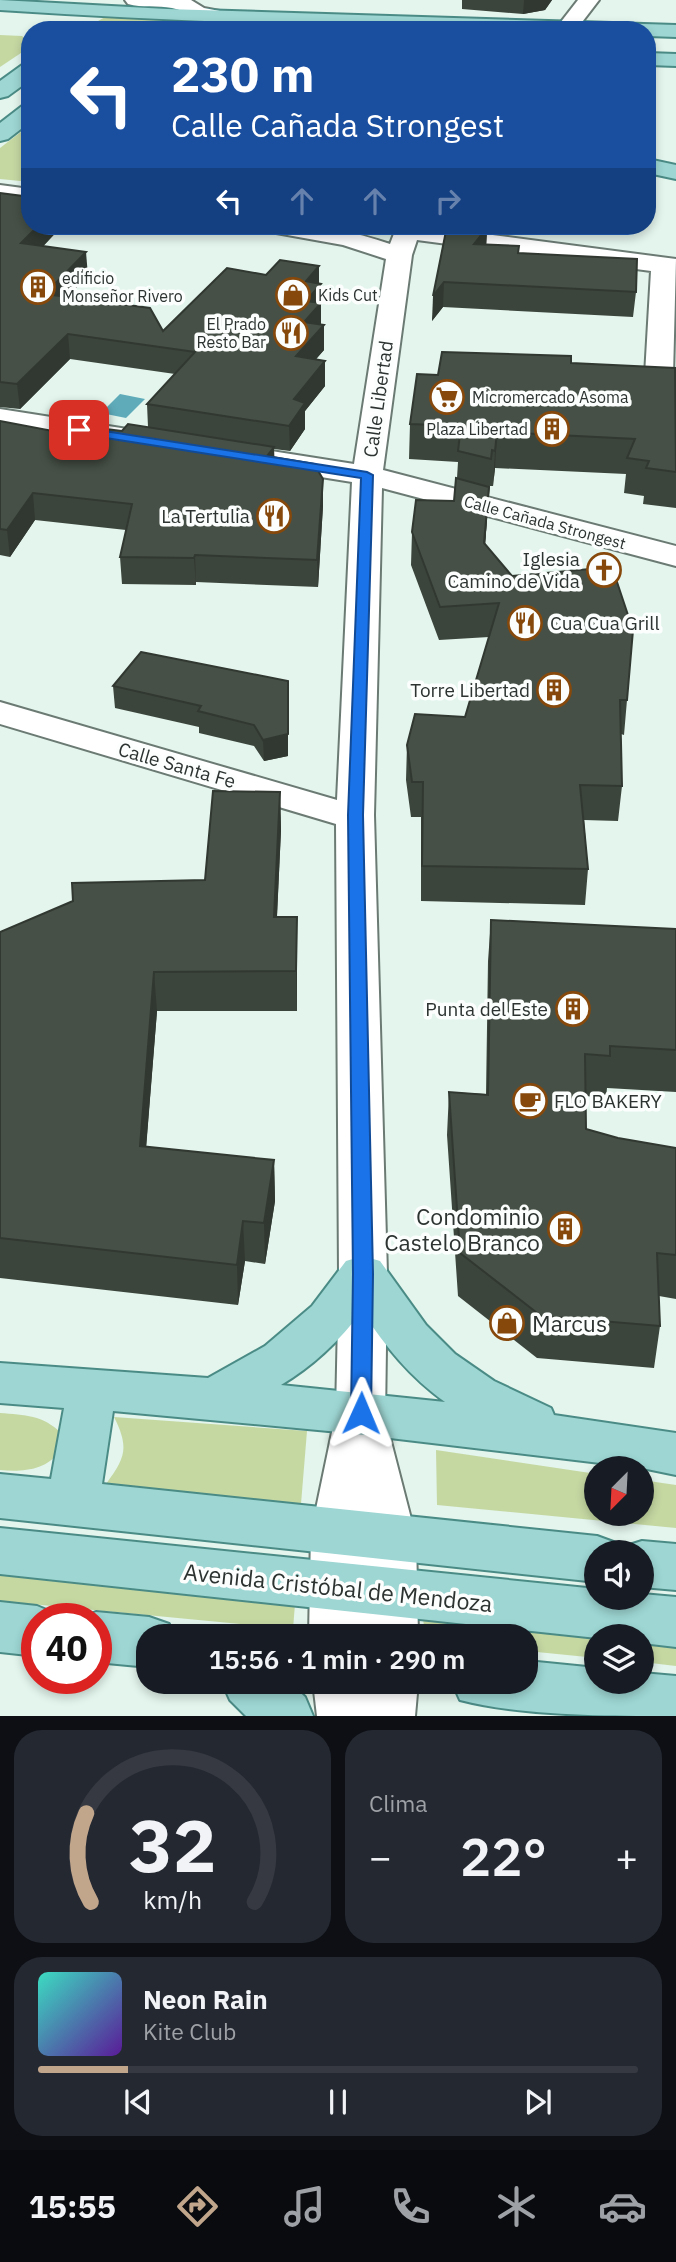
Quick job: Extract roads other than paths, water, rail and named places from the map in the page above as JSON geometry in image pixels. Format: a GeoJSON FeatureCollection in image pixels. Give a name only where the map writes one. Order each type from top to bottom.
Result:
{"type":"FeatureCollection","features":[{"type":"Feature","properties":{"kind":"main road"},"geometry":{"type":"LineString","coordinates":[[0,4],[110,5],[218,16],[363,21]]}},
{"type":"Feature","properties":{"kind":"main road"},"geometry":{"type":"LineString","coordinates":[[90,21],[110,5]]}},
{"type":"Feature","properties":{"kind":"main road"},"geometry":{"type":"LineString","coordinates":[[656,30],[676,31]]}},
{"type":"Feature","properties":{"kind":"main road"},"geometry":{"type":"LineString","coordinates":[[656,59],[676,60]]}},
{"type":"Feature","properties":{"kind":"main road"},"geometry":{"type":"LineString","coordinates":[[0,92],[21,77]]}},
{"type":"Feature","properties":{"kind":"main road"},"geometry":{"type":"LineString","coordinates":[[0,134],[21,118]]}},
{"type":"Feature","properties":{"kind":"main road"},"geometry":{"type":"LineString","coordinates":[[656,147],[676,151]]}},
{"type":"Feature","properties":{"kind":"main road"},"geometry":{"type":"LineString","coordinates":[[656,168],[676,173]]}},
{"type":"Feature","properties":{"kind":"main road"},"geometry":{"type":"LineString","coordinates":[[217,1398],[282,1360],[329,1319],[363,1274],[400,1328],[428,1360],[468,1390],[505,1412],[568,1437]]}},
{"type":"Feature","properties":{"kind":"main road"},"geometry":{"type":"LineString","coordinates":[[0,1383],[217,1398],[361,1413],[568,1437],[676,1454]]}},
{"type":"Feature","properties":{"kind":"main road"},"geometry":{"type":"LineString","coordinates":[[73,1505],[92,1389]]}},
{"type":"Feature","properties":{"kind":"main road"},"geometry":{"type":"LineString","coordinates":[[0,1496],[584,1558]]}},
{"type":"Feature","properties":{"kind":"main road","name":"Avenida Cristóbal de Mendoza"},"geometry":{"type":"LineString","coordinates":[[0,1551],[336,1612],[676,1622]]}},
{"type":"Feature","properties":{"kind":"main road"},"geometry":{"type":"LineString","coordinates":[[654,1565],[676,1567]]}},
{"type":"Feature","properties":{"kind":"main road"},"geometry":{"type":"LineString","coordinates":[[0,1628],[21,1630]]}},
{"type":"Feature","properties":{"kind":"main road"},"geometry":{"type":"LineString","coordinates":[[112,1639],[136,1641]]}},
{"type":"Feature","properties":{"kind":"main road"},"geometry":{"type":"LineString","coordinates":[[538,1690],[647,1705]]}},
{"type":"Feature","properties":{"kind":"main road"},"geometry":{"type":"LineString","coordinates":[[262,1694],[285,1716]]}},
{"type":"Feature","properties":{"kind":"street"},"geometry":{"type":"LineString","coordinates":[[135,0],[152,3],[180,1],[198,13],[218,16]]}},
{"type":"Feature","properties":{"kind":"street"},"geometry":{"type":"LineString","coordinates":[[572,21],[589,0]]}},
{"type":"Feature","properties":{"kind":"street"},"geometry":{"type":"LineString","coordinates":[[0,192],[21,195]]}},
{"type":"Feature","properties":{"kind":"street"},"geometry":{"type":"LineString","coordinates":[[330,235],[348,238],[405,237],[670,266],[659,374]]}},
{"type":"Feature","properties":{"kind":"street","name":"Calle Libertad"},"geometry":{"type":"LineString","coordinates":[[361,1413],[363,1274],[355,815],[367,475],[405,237]]}},
{"type":"Feature","properties":{"kind":"street"},"geometry":{"type":"LineString","coordinates":[[0,418],[163,444]]}},
{"type":"Feature","properties":{"kind":"street","name":"Calle Cañada Strongest"},"geometry":{"type":"LineString","coordinates":[[231,454],[367,475],[676,556]]}},
{"type":"Feature","properties":{"kind":"street","name":"Calle Santa Fe"},"geometry":{"type":"LineString","coordinates":[[0,713],[339,813],[355,815]]}},
{"type":"Feature","properties":{"kind":"street"},"geometry":{"type":"LineString","coordinates":[[336,1612],[337,1533],[361,1413]]}},
{"type":"Feature","properties":{"kind":"street"},"geometry":{"type":"LineString","coordinates":[[361,1413],[390,1538],[390,1614]]}},
{"type":"Feature","properties":{"kind":"street"},"geometry":{"type":"LineString","coordinates":[[342,1694],[345,1716]]}},
{"type":"Feature","properties":{"kind":"street"},"geometry":{"type":"LineString","coordinates":[[387,1716],[389,1694]]}},
{"type":"Feature","properties":{"kind":"water"},"geometry":{"type":"Polygon","coordinates":[[[120,394],[145,399],[126,418],[101,413],[120,394]]]}},
{"type":"Feature","properties":{"kind":"place","name":"edificio Monseñor Rivero"},"geometry":{"type":"Point","coordinates":[38,287]}},
{"type":"Feature","properties":{"kind":"place","name":"Kids Cut"},"geometry":{"type":"Point","coordinates":[293,295]}},
{"type":"Feature","properties":{"kind":"place","name":"El Prado Resto Bar"},"geometry":{"type":"Point","coordinates":[291,333]}},
{"type":"Feature","properties":{"kind":"place","name":"Micromercado Asoma"},"geometry":{"type":"Point","coordinates":[447,397]}},
{"type":"Feature","properties":{"kind":"place","name":"Plaza Libertad"},"geometry":{"type":"Point","coordinates":[552,429]}},
{"type":"Feature","properties":{"kind":"place","name":"La Tertulia"},"geometry":{"type":"Point","coordinates":[274,516]}},
{"type":"Feature","properties":{"kind":"place","name":"Iglesia Camino de Vida"},"geometry":{"type":"Point","coordinates":[604,570]}},
{"type":"Feature","properties":{"kind":"place","name":"Cua Cua Grill"},"geometry":{"type":"Point","coordinates":[525,623]}},
{"type":"Feature","properties":{"kind":"place","name":"Torre Libertad"},"geometry":{"type":"Point","coordinates":[554,690]}},
{"type":"Feature","properties":{"kind":"place","name":"Punta del Este"},"geometry":{"type":"Point","coordinates":[573,1009]}},
{"type":"Feature","properties":{"kind":"place","name":"FLO BAKERY"},"geometry":{"type":"Point","coordinates":[530,1101]}},
{"type":"Feature","properties":{"kind":"place","name":"Condominio Castelo Branco"},"geometry":{"type":"Point","coordinates":[565,1229]}},
{"type":"Feature","properties":{"kind":"place","name":"Marcus"},"geometry":{"type":"Point","coordinates":[507,1323]}}]}
